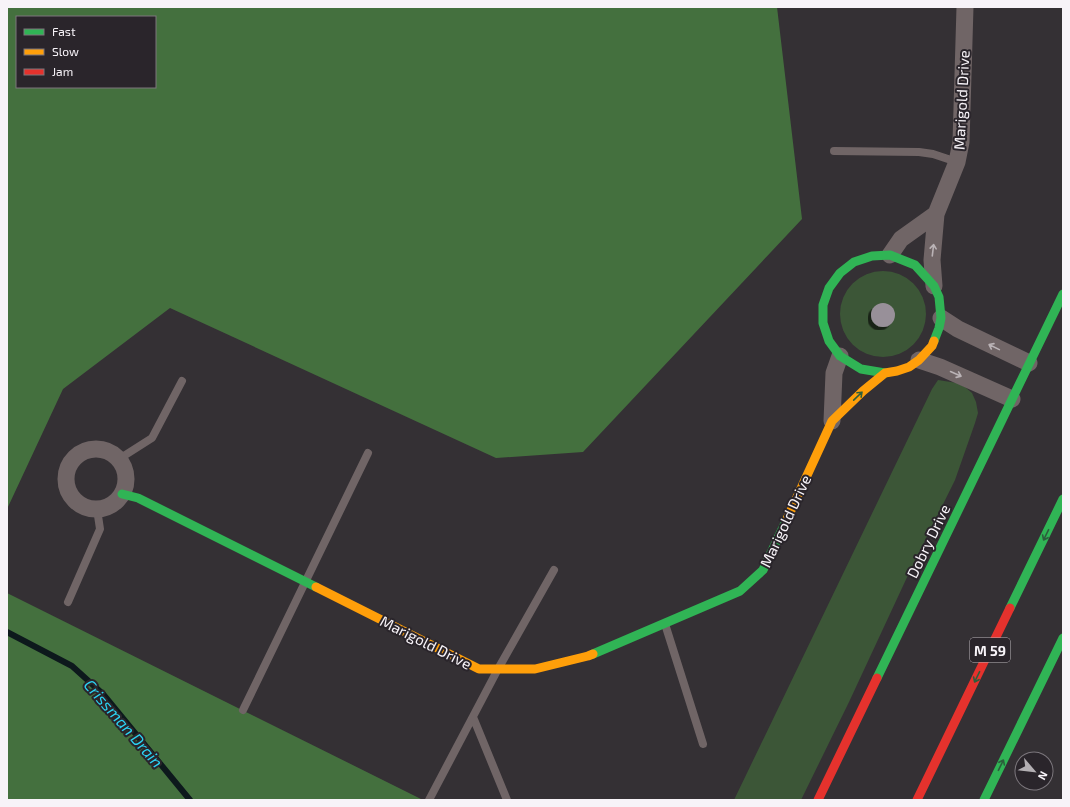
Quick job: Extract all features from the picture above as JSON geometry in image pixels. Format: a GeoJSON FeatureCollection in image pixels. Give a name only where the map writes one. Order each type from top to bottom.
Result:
{"type":"FeatureCollection","features":[{"type":"Feature","properties":{"kind":"main road","name":"Marigold Drive"},"geometry":{"type":"LineString","coordinates":[[890,255],[915,265],[934,286],[939,297],[941,318],[939,328],[932,346],[919,360],[909,367],[885,373],[861,369],[840,356],[829,341],[824,323],[824,305],[829,288],[840,273],[854,262],[872,256],[890,255]]}},
{"type":"Feature","properties":{"kind":"main road","name":"Dobry Drive"},"geometry":{"type":"LineString","coordinates":[[818,800],[1063,294]]}},
{"type":"Feature","properties":{"kind":"main road","name":"Marigold Drive"},"geometry":{"type":"LineString","coordinates":[[122,494],[138,498],[480,669],[535,669],[588,656],[740,591],[763,570],[832,421],[862,391],[885,373]]}},
{"type":"Feature","properties":{"kind":"main road","name":"M 59"},"geometry":{"type":"LineString","coordinates":[[917,800],[1063,500]]}},
{"type":"Feature","properties":{"kind":"main road"},"geometry":{"type":"LineString","coordinates":[[984,800],[1063,638]]}},
{"type":"Feature","properties":{"kind":"street","name":"Marigold Drive"},"geometry":{"type":"LineString","coordinates":[[934,286],[932,260],[936,214],[957,162],[961,142],[965,7]]}},
{"type":"Feature","properties":{"kind":"street"},"geometry":{"type":"LineString","coordinates":[[890,255],[901,239],[936,214]]}},
{"type":"Feature","properties":{"kind":"street"},"geometry":{"type":"LineString","coordinates":[[941,318],[958,329],[1029,364]]}},
{"type":"Feature","properties":{"kind":"street","name":"Marigold Drive"},"geometry":{"type":"LineString","coordinates":[[832,421],[834,373],[840,356]]}},
{"type":"Feature","properties":{"kind":"street"},"geometry":{"type":"LineString","coordinates":[[919,360],[940,367],[1012,399]]}},
{"type":"Feature","properties":{"kind":"street"},"geometry":{"type":"LineString","coordinates":[[100,448],[111,452],[119,459],[124,467],[126,485],[122,494],[116,502],[107,507],[97,509],[86,507],[76,502],[69,493],[66,483],[66,471],[71,461],[79,453],[89,449],[100,448]]}},
{"type":"Feature","properties":{"kind":"lane"},"geometry":{"type":"LineString","coordinates":[[834,151],[918,152],[933,154],[957,162]]}},
{"type":"Feature","properties":{"kind":"lane"},"geometry":{"type":"LineString","coordinates":[[119,459],[152,438],[182,380]]}},
{"type":"Feature","properties":{"kind":"lane"},"geometry":{"type":"LineString","coordinates":[[243,710],[368,453]]}},
{"type":"Feature","properties":{"kind":"lane"},"geometry":{"type":"LineString","coordinates":[[68,602],[100,529],[97,509]]}},
{"type":"Feature","properties":{"kind":"lane"},"geometry":{"type":"LineString","coordinates":[[429,800],[498,669],[554,570]]}},
{"type":"Feature","properties":{"kind":"lane"},"geometry":{"type":"LineString","coordinates":[[665,623],[703,744]]}},
{"type":"Feature","properties":{"kind":"lane"},"geometry":{"type":"LineString","coordinates":[[473,717],[507,800]]}},
{"type":"Feature","properties":{"kind":"green space"},"geometry":{"type":"Polygon","coordinates":[[[7,7],[777,7],[802,219],[583,452],[496,458],[170,308],[63,389],[7,509],[7,7]]]}},
{"type":"Feature","properties":{"kind":"green space"},"geometry":{"type":"Polygon","coordinates":[[[875,271],[891,271],[900,274],[914,283],[923,297],[926,306],[926,322],[923,331],[914,345],[900,354],[891,357],[875,357],[859,350],[852,345],[847,338],[840,322],[840,306],[847,290],[852,283],[859,278],[875,271]]]}},
{"type":"Feature","properties":{"kind":"green space"},"geometry":{"type":"Polygon","coordinates":[[[938,380],[957,383],[965,387],[972,393],[976,402],[978,413],[955,480],[909,573],[849,702],[801,800],[734,800],[932,389],[938,380]]]}},
{"type":"Feature","properties":{"kind":"green space"},"geometry":{"type":"Polygon","coordinates":[[[7,593],[423,800],[7,800],[7,593]]]}},
{"type":"Feature","properties":{"kind":"building"},"geometry":{"type":"Polygon","coordinates":[[[883,303],[892,306],[895,315],[892,324],[883,327],[874,324],[871,315],[874,306],[883,303]]]}},
{"type":"Feature","properties":{"kind":"waterway","name":"Crissman Drain"},"geometry":{"type":"LineString","coordinates":[[7,632],[72,666],[103,694],[190,800]]}},
{"type":"Feature","properties":{"kind":"traffic: fast"},"geometry":{"type":"LineString","coordinates":[[885,373],[861,369],[840,356],[829,341],[823,323],[823,305],[829,288],[840,273],[854,262],[872,256],[890,255],[915,265],[934,286],[939,297],[941,318],[934,341]]}},
{"type":"Feature","properties":{"kind":"traffic: fast"},"geometry":{"type":"LineString","coordinates":[[877,678],[1063,294]]}},
{"type":"Feature","properties":{"kind":"traffic: fast"},"geometry":{"type":"LineString","coordinates":[[122,494],[138,498],[316,587]]}},
{"type":"Feature","properties":{"kind":"traffic: fast"},"geometry":{"type":"LineString","coordinates":[[1010,608],[1063,499]]}},
{"type":"Feature","properties":{"kind":"traffic: fast"},"geometry":{"type":"LineString","coordinates":[[593,654],[740,591],[763,570],[787,519]]}},
{"type":"Feature","properties":{"kind":"traffic: fast"},"geometry":{"type":"LineString","coordinates":[[984,800],[1063,638]]}},
{"type":"Feature","properties":{"kind":"traffic: slow"},"geometry":{"type":"LineString","coordinates":[[787,519],[832,421],[863,391],[885,373],[909,367],[919,360],[932,346],[934,341]]}},
{"type":"Feature","properties":{"kind":"traffic: slow"},"geometry":{"type":"LineString","coordinates":[[316,587],[479,669],[535,669],[593,654]]}},
{"type":"Feature","properties":{"kind":"traffic: jam"},"geometry":{"type":"LineString","coordinates":[[917,800],[1010,608]]}},
{"type":"Feature","properties":{"kind":"traffic: jam"},"geometry":{"type":"LineString","coordinates":[[818,800],[877,678]]}}]}
